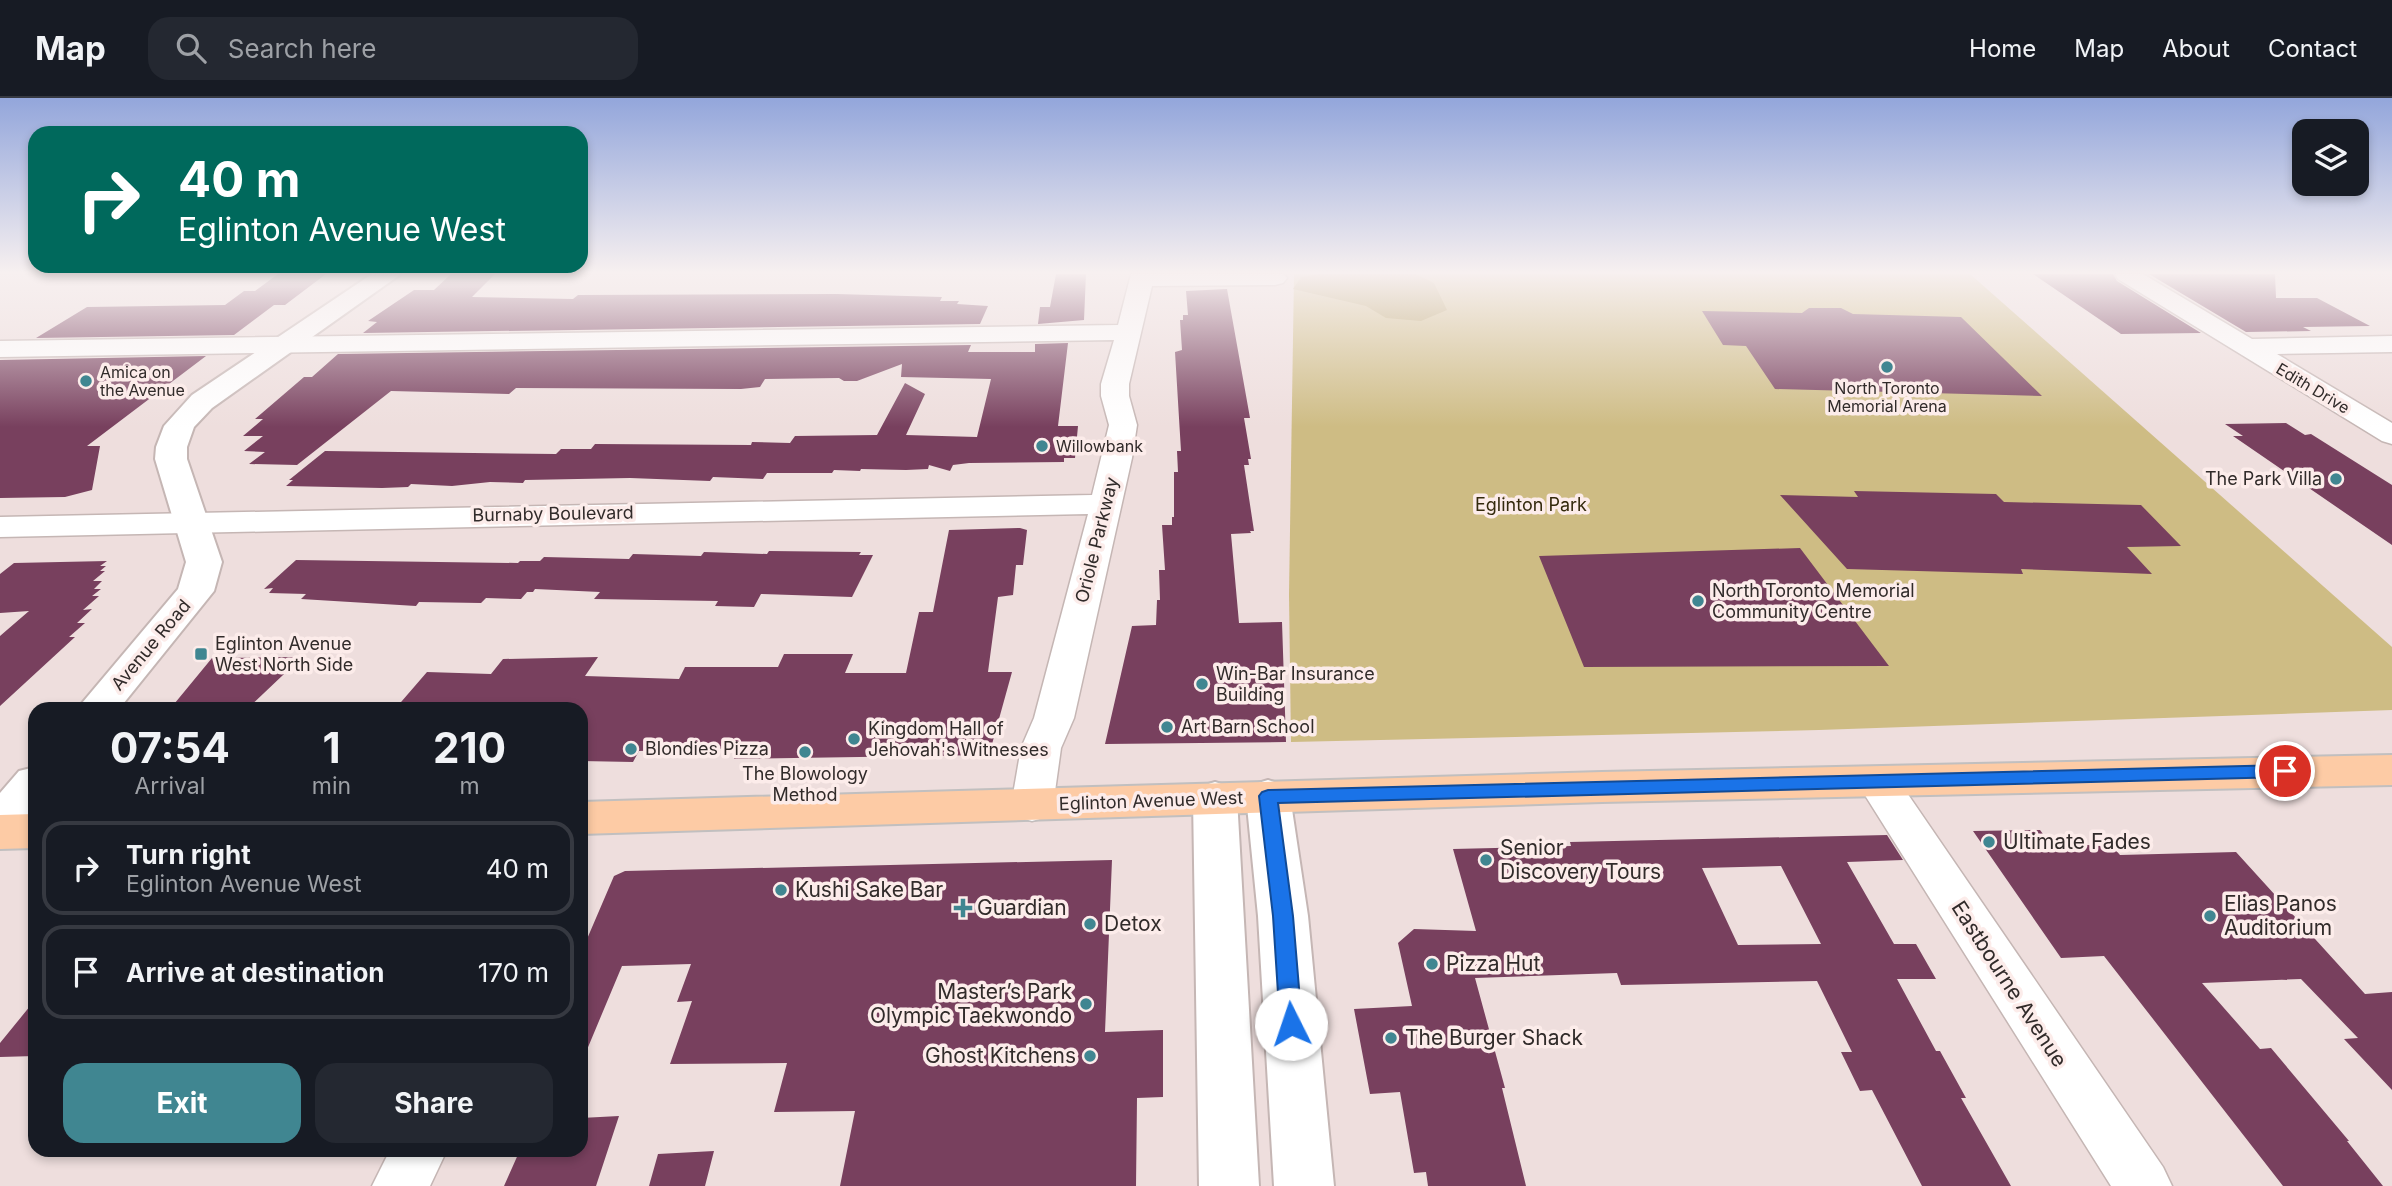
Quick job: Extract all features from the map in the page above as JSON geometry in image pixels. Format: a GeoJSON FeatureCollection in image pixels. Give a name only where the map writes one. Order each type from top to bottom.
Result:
{"type":"FeatureCollection","features":[{"type":"Feature","properties":{"kind":"main road","name":"Avenue Road"},"geometry":{"type":"LineString","coordinates":[[103,702],[196,591],[204,562],[189,523],[171,459],[170,449],[176,430],[198,404],[314,325]]}},
{"type":"Feature","properties":{"kind":"main road","name":"Eglinton Avenue West"},"geometry":{"type":"LineString","coordinates":[[588,818],[1032,806],[1268,796],[2392,770]]}},
{"type":"Feature","properties":{"kind":"main road"},"geometry":{"type":"LineString","coordinates":[[0,823],[28,790]]}},
{"type":"Feature","properties":{"kind":"main road"},"geometry":{"type":"LineString","coordinates":[[1268,796],[1283,916],[1304,1186]]}},
{"type":"Feature","properties":{"kind":"main road"},"geometry":{"type":"LineString","coordinates":[[1215,798],[1229,1186]]}},
{"type":"Feature","properties":{"kind":"main road"},"geometry":{"type":"LineString","coordinates":[[0,832],[28,831]]}},
{"type":"Feature","properties":{"kind":"main road"},"geometry":{"type":"LineString","coordinates":[[1221,918],[1283,916]]}},
{"type":"Feature","properties":{"kind":"street","name":"Oriole Parkway"},"geometry":{"type":"LineString","coordinates":[[1032,806],[1041,748],[1054,718],[1123,425],[1115,396],[1115,384],[1131,325]]}},
{"type":"Feature","properties":{"kind":"street","name":"Edith Drive"},"geometry":{"type":"LineString","coordinates":[[2208,325],[2392,435]]}},
{"type":"Feature","properties":{"kind":"street"},"geometry":{"type":"LineString","coordinates":[[0,349],[1129,332]]}},
{"type":"Feature","properties":{"kind":"street"},"geometry":{"type":"LineString","coordinates":[[2244,347],[2392,344]]}},
{"type":"Feature","properties":{"kind":"street","name":"Burnaby Boulevard"},"geometry":{"type":"LineString","coordinates":[[0,527],[1105,503]]}},
{"type":"Feature","properties":{"kind":"street","name":"Eastbourne Avenue"},"geometry":{"type":"LineString","coordinates":[[1877,781],[2143,1186]]}},
{"type":"Feature","properties":{"kind":"street"},"geometry":{"type":"LineString","coordinates":[[401,1186],[416,1157]]}},
{"type":"Feature","properties":{"kind":"green space","name":"Eglinton Park"},"geometry":{"type":"Polygon","coordinates":[[[1293,325],[2027,325],[2392,647],[2392,710],[1819,730],[1291,742],[1289,595],[1293,325]]]}},
{"type":"Feature","properties":{"kind":"building"},"geometry":{"type":"Polygon","coordinates":[[[58,325],[248,325],[234,335],[36,338],[58,325]]]}},
{"type":"Feature","properties":{"kind":"building"},"geometry":{"type":"Polygon","coordinates":[[[373,325],[927,325],[363,333],[373,325]]]}},
{"type":"Feature","properties":{"kind":"building"},"geometry":{"type":"Polygon","coordinates":[[[1180,325],[1233,325],[1250,418],[1244,418],[1251,459],[1248,459],[1249,465],[1244,465],[1254,531],[1231,534],[1239,623],[1282,622],[1286,742],[1105,744],[1132,626],[1156,625],[1157,600],[1160,600],[1159,570],[1165,570],[1162,525],[1172,525],[1174,472],[1178,472],[1177,451],[1181,451],[1175,352],[1182,350],[1180,325]]]}},
{"type":"Feature","properties":{"kind":"building","name":"North Toronto Memorial Arena"},"geometry":{"type":"Polygon","coordinates":[[[1711,325],[1969,325],[2042,396],[1775,389],[1746,346],[1723,345],[1711,325]]]}},
{"type":"Feature","properties":{"kind":"building"},"geometry":{"type":"Polygon","coordinates":[[[2107,325],[2188,325],[2201,333],[2121,334],[2107,325]]]}},
{"type":"Feature","properties":{"kind":"building"},"geometry":{"type":"Polygon","coordinates":[[[2234,325],[2370,326],[2303,327],[2311,331],[2246,332],[2234,325]]]}},
{"type":"Feature","properties":{"kind":"building"},"geometry":{"type":"Polygon","coordinates":[[[1068,343],[1058,426],[1078,426],[1075,458],[1064,458],[1064,462],[969,463],[953,465],[950,471],[929,465],[928,469],[767,473],[763,479],[713,477],[710,481],[630,478],[525,480],[523,483],[490,482],[452,486],[411,484],[408,487],[382,488],[286,486],[293,480],[289,480],[325,451],[556,454],[561,449],[591,449],[595,444],[751,445],[752,442],[790,443],[795,436],[877,435],[905,383],[925,394],[906,435],[977,437],[991,379],[901,377],[902,364],[857,381],[844,381],[839,378],[765,379],[760,387],[741,389],[516,388],[509,394],[391,391],[297,465],[249,464],[265,452],[244,451],[263,436],[243,436],[263,419],[255,419],[304,377],[312,377],[338,354],[971,345],[968,352],[1035,352],[1035,344],[1068,343]]]}},
{"type":"Feature","properties":{"kind":"building"},"geometry":{"type":"Polygon","coordinates":[[[206,356],[87,446],[100,446],[92,490],[65,497],[0,498],[0,360],[206,356]]]}},
{"type":"Feature","properties":{"kind":"building","name":"The Park Villa"},"geometry":{"type":"Polygon","coordinates":[[[2286,423],[2305,435],[2311,434],[2392,485],[2392,545],[2233,436],[2243,436],[2225,424],[2286,423]]]}},
{"type":"Feature","properties":{"kind":"building"},"geometry":{"type":"Polygon","coordinates":[[[1854,491],[1996,494],[2004,502],[2141,505],[2181,546],[2127,547],[2152,574],[2021,569],[2023,574],[1847,569],[1780,495],[1858,497],[1854,491]]]}},
{"type":"Feature","properties":{"kind":"building"},"geometry":{"type":"Polygon","coordinates":[[[949,530],[1027,530],[1023,565],[1016,565],[1013,595],[998,597],[988,672],[1012,672],[989,755],[734,759],[739,748],[639,751],[633,762],[588,761],[588,702],[401,702],[427,672],[491,674],[503,659],[598,657],[585,676],[679,679],[685,667],[778,667],[784,654],[853,654],[845,673],[906,673],[919,612],[933,612],[949,530]]]}},
{"type":"Feature","properties":{"kind":"building"},"geometry":{"type":"Polygon","coordinates":[[[1800,548],[1889,666],[1584,667],[1539,556],[1800,548]]]}},
{"type":"Feature","properties":{"kind":"building"},"geometry":{"type":"Polygon","coordinates":[[[769,551],[861,552],[859,555],[873,555],[852,597],[761,594],[754,607],[715,606],[718,601],[594,599],[600,592],[535,589],[533,592],[527,592],[521,599],[486,598],[481,603],[419,602],[416,606],[301,599],[306,594],[269,593],[273,588],[264,589],[296,560],[518,563],[540,561],[544,557],[629,559],[633,554],[701,556],[704,552],[767,554],[769,551]]]}},
{"type":"Feature","properties":{"kind":"building"},"geometry":{"type":"Polygon","coordinates":[[[107,561],[100,566],[106,566],[100,571],[105,571],[93,581],[102,581],[94,589],[101,589],[92,596],[99,596],[83,610],[92,609],[77,623],[85,623],[69,637],[75,637],[0,706],[0,636],[29,611],[0,613],[0,574],[14,563],[107,561]]]}},
{"type":"Feature","properties":{"kind":"building"},"geometry":{"type":"Polygon","coordinates":[[[302,657],[254,702],[176,702],[212,658],[302,657]]]}},
{"type":"Feature","properties":{"kind":"building"},"geometry":{"type":"Polygon","coordinates":[[[2040,830],[2049,842],[2113,847],[2120,855],[2236,852],[2365,994],[2392,992],[2392,1090],[2344,1039],[2358,1038],[2301,979],[2202,983],[2260,1049],[2271,1048],[2383,1186],[2283,1186],[2104,956],[2061,958],[1973,831],[2040,830]]]}},
{"type":"Feature","properties":{"kind":"building"},"geometry":{"type":"Polygon","coordinates":[[[1887,835],[1903,860],[1847,862],[1894,944],[1916,944],[1936,979],[1897,979],[1936,1051],[1940,1051],[1966,1098],[1961,1098],[2011,1186],[1922,1186],[1872,1090],[1860,1091],[1841,1052],[1852,1052],[1817,981],[1621,985],[1617,973],[1475,978],[1505,1088],[1502,1088],[1526,1186],[1428,1186],[1426,1172],[1414,1173],[1400,1092],[1370,1094],[1354,1009],[1412,1006],[1398,943],[1414,929],[1476,931],[1453,849],[1571,846],[1570,842],[1887,835]],[[1781,866],[1702,868],[1738,945],[1821,944],[1781,866]]]}},
{"type":"Feature","properties":{"kind":"building"},"geometry":{"type":"Polygon","coordinates":[[[1112,860],[1105,1032],[1163,1030],[1163,1097],[1137,1098],[1136,1186],[840,1186],[855,1111],[774,1112],[787,1063],[670,1064],[692,1001],[677,1002],[691,964],[622,966],[588,1047],[588,937],[614,876],[625,871],[1112,860]]]}},
{"type":"Feature","properties":{"kind":"building"},"geometry":{"type":"Polygon","coordinates":[[[28,1009],[28,1056],[0,1057],[0,1043],[28,1009]]]}},
{"type":"Feature","properties":{"kind":"building"},"geometry":{"type":"Polygon","coordinates":[[[619,1116],[596,1186],[504,1186],[517,1157],[588,1157],[588,1118],[619,1116]]]}},
{"type":"Feature","properties":{"kind":"building"},"geometry":{"type":"Polygon","coordinates":[[[714,1151],[705,1186],[649,1186],[658,1154],[714,1151]]]}},
{"type":"Feature","properties":{"kind":"place","name":"North Toronto Memorial Arena"},"geometry":{"type":"Point","coordinates":[1887,367]}},
{"type":"Feature","properties":{"kind":"place","name":"Amica on the Avenue"},"geometry":{"type":"Point","coordinates":[86,381]}},
{"type":"Feature","properties":{"kind":"place","name":"Willowbank"},"geometry":{"type":"Point","coordinates":[1042,446]}},
{"type":"Feature","properties":{"kind":"place","name":"The Park Villa"},"geometry":{"type":"Point","coordinates":[2336,479]}},
{"type":"Feature","properties":{"kind":"place","name":"North Toronto Memorial Community Centre"},"geometry":{"type":"Point","coordinates":[1698,601]}},
{"type":"Feature","properties":{"kind":"place","name":"Eglinton Avenue West North Side"},"geometry":{"type":"Point","coordinates":[201,654]}},
{"type":"Feature","properties":{"kind":"place","name":"Win-Bar Insurance Building"},"geometry":{"type":"Point","coordinates":[1202,684]}},
{"type":"Feature","properties":{"kind":"place","name":"Art Barn School"},"geometry":{"type":"Point","coordinates":[1167,727]}},
{"type":"Feature","properties":{"kind":"place","name":"Kingdom Hall of Jehovah's Witnesses"},"geometry":{"type":"Point","coordinates":[854,739]}},
{"type":"Feature","properties":{"kind":"place","name":"Blondies Pizza"},"geometry":{"type":"Point","coordinates":[631,749]}},
{"type":"Feature","properties":{"kind":"place","name":"The Blowology Method"},"geometry":{"type":"Point","coordinates":[805,752]}},
{"type":"Feature","properties":{"kind":"place","name":"Ultimate Fades"},"geometry":{"type":"Point","coordinates":[1989,842]}},
{"type":"Feature","properties":{"kind":"place","name":"Senior Discovery Tours"},"geometry":{"type":"Point","coordinates":[1486,860]}},
{"type":"Feature","properties":{"kind":"place","name":"Kushi Sake Bar"},"geometry":{"type":"Point","coordinates":[781,890]}},
{"type":"Feature","properties":{"kind":"place","name":"Guardian"},"geometry":{"type":"Point","coordinates":[963,908]}},
{"type":"Feature","properties":{"kind":"place","name":"Elias Panos Auditorium"},"geometry":{"type":"Point","coordinates":[2210,916]}},
{"type":"Feature","properties":{"kind":"place","name":"Detox"},"geometry":{"type":"Point","coordinates":[1090,924]}},
{"type":"Feature","properties":{"kind":"place","name":"Pizza Hut"},"geometry":{"type":"Point","coordinates":[1432,964]}},
{"type":"Feature","properties":{"kind":"place","name":"Master’s Park Olympic Taekwondo"},"geometry":{"type":"Point","coordinates":[1086,1004]}},
{"type":"Feature","properties":{"kind":"place","name":"The Burger Shack"},"geometry":{"type":"Point","coordinates":[1391,1038]}},
{"type":"Feature","properties":{"kind":"place","name":"Ghost Kitchens"},"geometry":{"type":"Point","coordinates":[1090,1056]}},
{"type":"Feature","properties":{"kind":"route"},"geometry":{"type":"LineString","coordinates":[[1291,1024],[1283,916],[1272,846],[1268,796],[2285,771]]}}]}
